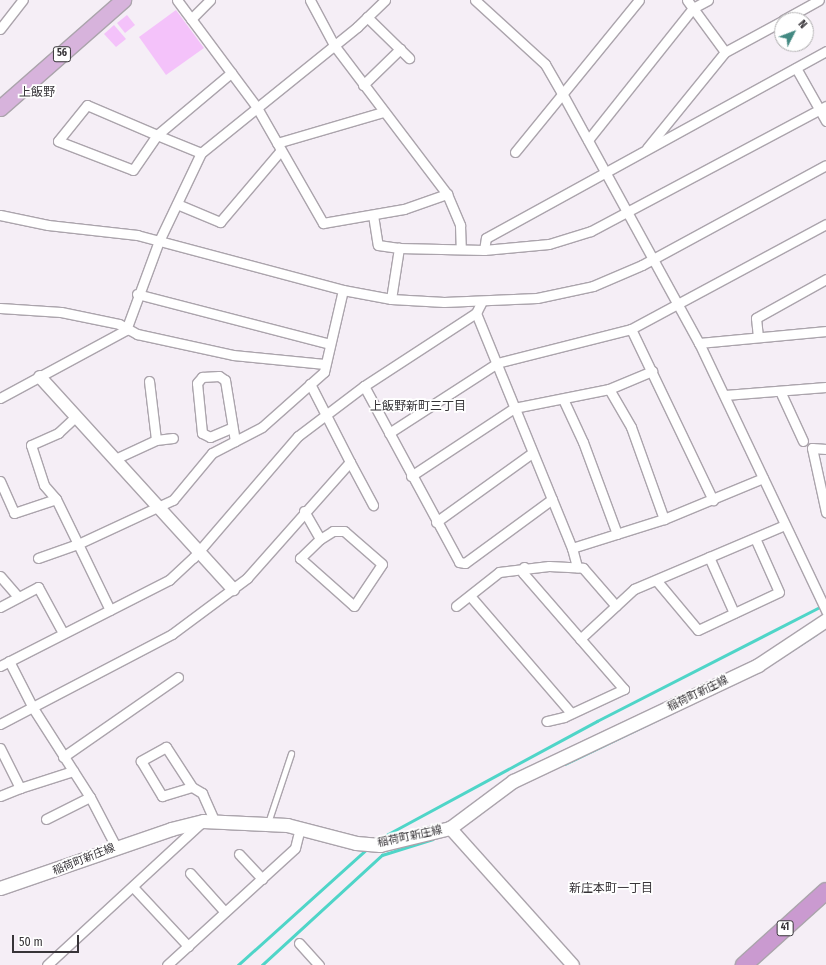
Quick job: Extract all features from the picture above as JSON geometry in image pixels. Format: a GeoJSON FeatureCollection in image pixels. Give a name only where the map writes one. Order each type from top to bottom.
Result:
{"type":"FeatureCollection","features":[{"type":"Feature","properties":{"kind":"highway","name":"41"},"geometry":{"type":"LineString","coordinates":[[744,965],[826,891]]}},
{"type":"Feature","properties":{"kind":"main road","name":"56"},"geometry":{"type":"LineString","coordinates":[[0,95],[108,0]]}},
{"type":"Feature","properties":{"kind":"main road","name":"56"},"geometry":{"type":"LineString","coordinates":[[0,108],[123,0]]}},
{"type":"Feature","properties":{"kind":"main road","name":"稲荷町新庄線"},"geometry":{"type":"LineString","coordinates":[[0,888],[116,847],[209,822],[268,823],[300,828],[356,843],[380,845],[450,828],[513,781],[758,665],[824,610]]}},
{"type":"Feature","properties":{"kind":"street"},"geometry":{"type":"LineString","coordinates":[[0,30],[23,0]]}},
{"type":"Feature","properties":{"kind":"street"},"geometry":{"type":"LineString","coordinates":[[177,0],[256,106],[323,223],[404,209],[447,194]]}},
{"type":"Feature","properties":{"kind":"street"},"geometry":{"type":"LineString","coordinates":[[191,18],[210,0]]}},
{"type":"Feature","properties":{"kind":"street"},"geometry":{"type":"LineString","coordinates":[[310,0],[334,45],[382,112],[447,194],[460,225],[461,249]]}},
{"type":"Feature","properties":{"kind":"street"},"geometry":{"type":"LineString","coordinates":[[0,398],[126,330],[137,294],[159,241],[201,152],[256,106],[334,45],[367,17],[384,0]]}},
{"type":"Feature","properties":{"kind":"street"},"geometry":{"type":"LineString","coordinates":[[475,0],[545,64],[562,93],[604,173],[699,343],[725,395],[824,610]]}},
{"type":"Feature","properties":{"kind":"street"},"geometry":{"type":"LineString","coordinates":[[515,152],[639,0]]}},
{"type":"Feature","properties":{"kind":"street"},"geometry":{"type":"LineString","coordinates":[[687,0],[725,52]]}},
{"type":"Feature","properties":{"kind":"street"},"geometry":{"type":"LineString","coordinates":[[588,140],[693,8],[708,0]]}},
{"type":"Feature","properties":{"kind":"street"},"geometry":{"type":"LineString","coordinates":[[797,12],[819,0]]}},
{"type":"Feature","properties":{"kind":"street"},"geometry":{"type":"LineString","coordinates":[[367,17],[409,58]]}},
{"type":"Feature","properties":{"kind":"street"},"geometry":{"type":"LineString","coordinates":[[643,152],[725,52],[774,24]]}},
{"type":"Feature","properties":{"kind":"street"},"geometry":{"type":"LineString","coordinates":[[363,85],[400,49]]}},
{"type":"Feature","properties":{"kind":"street"},"geometry":{"type":"LineString","coordinates":[[484,250],[486,238],[826,51]]}},
{"type":"Feature","properties":{"kind":"street"},"geometry":{"type":"LineString","coordinates":[[796,68],[823,107],[826,121]]}},
{"type":"Feature","properties":{"kind":"street"},"geometry":{"type":"LineString","coordinates":[[201,152],[157,135],[87,105],[58,141],[133,170],[157,135],[231,73]]}},
{"type":"Feature","properties":{"kind":"street"},"geometry":{"type":"LineString","coordinates":[[373,214],[378,245],[399,248],[484,250],[549,244],[628,215],[823,107]]}},
{"type":"Feature","properties":{"kind":"street"},"geometry":{"type":"LineString","coordinates":[[177,204],[220,222],[279,147],[382,112]]}},
{"type":"Feature","properties":{"kind":"street"},"geometry":{"type":"LineString","coordinates":[[0,215],[159,241],[343,290],[391,299],[482,301],[537,298],[593,286],[652,260],[826,165]]}},
{"type":"Feature","properties":{"kind":"street"},"geometry":{"type":"LineString","coordinates":[[389,433],[497,363],[631,329],[679,306],[826,224]]}},
{"type":"Feature","properties":{"kind":"street"},"geometry":{"type":"LineString","coordinates":[[391,299],[399,248]]}},
{"type":"Feature","properties":{"kind":"street"},"geometry":{"type":"LineString","coordinates":[[758,337],[756,318],[826,279]]}},
{"type":"Feature","properties":{"kind":"street"},"geometry":{"type":"LineString","coordinates":[[38,558],[78,544],[159,508],[173,500],[212,453],[262,427],[324,372],[343,290]]}},
{"type":"Feature","properties":{"kind":"street"},"geometry":{"type":"LineString","coordinates":[[137,294],[330,344]]}},
{"type":"Feature","properties":{"kind":"street"},"geometry":{"type":"LineString","coordinates":[[0,666],[169,580],[199,551],[298,436],[323,414],[476,313],[482,301]]}},
{"type":"Feature","properties":{"kind":"street"},"geometry":{"type":"LineString","coordinates":[[0,308],[61,312],[119,324],[126,330],[233,356],[326,364]]}},
{"type":"Feature","properties":{"kind":"street"},"geometry":{"type":"LineString","coordinates":[[476,313],[532,454],[572,548],[577,568]]}},
{"type":"Feature","properties":{"kind":"street"},"geometry":{"type":"LineString","coordinates":[[631,329],[713,500]]}},
{"type":"Feature","properties":{"kind":"street"},"geometry":{"type":"LineString","coordinates":[[699,343],[826,331]]}},
{"type":"Feature","properties":{"kind":"street"},"geometry":{"type":"LineString","coordinates":[[411,476],[514,408],[609,389],[652,371]]}},
{"type":"Feature","properties":{"kind":"street"},"geometry":{"type":"LineString","coordinates":[[231,428],[210,437],[202,433],[197,382],[202,377],[219,376],[225,380],[231,428],[235,441]]}},
{"type":"Feature","properties":{"kind":"street"},"geometry":{"type":"LineString","coordinates":[[40,377],[234,589]]}},
{"type":"Feature","properties":{"kind":"street"},"geometry":{"type":"LineString","coordinates":[[149,380],[156,440]]}},
{"type":"Feature","properties":{"kind":"street"},"geometry":{"type":"LineString","coordinates":[[310,384],[323,414],[373,505]]}},
{"type":"Feature","properties":{"kind":"street"},"geometry":{"type":"LineString","coordinates":[[364,386],[454,556],[465,563],[552,499]]}},
{"type":"Feature","properties":{"kind":"street"},"geometry":{"type":"LineString","coordinates":[[725,395],[826,387]]}},
{"type":"Feature","properties":{"kind":"street"},"geometry":{"type":"LineString","coordinates":[[609,389],[631,427],[664,519]]}},
{"type":"Feature","properties":{"kind":"street"},"geometry":{"type":"LineString","coordinates":[[780,390],[803,441]]}},
{"type":"Feature","properties":{"kind":"street"},"geometry":{"type":"LineString","coordinates":[[563,399],[583,442],[617,534]]}},
{"type":"Feature","properties":{"kind":"street"},"geometry":{"type":"LineString","coordinates":[[76,416],[58,433],[31,445],[44,486],[56,498],[110,610]]}},
{"type":"Feature","properties":{"kind":"street"},"geometry":{"type":"LineString","coordinates":[[115,459],[156,440],[173,438]]}},
{"type":"Feature","properties":{"kind":"street"},"geometry":{"type":"LineString","coordinates":[[826,449],[812,448],[826,505],[826,512]]}},
{"type":"Feature","properties":{"kind":"street"},"geometry":{"type":"LineString","coordinates":[[436,522],[532,454]]}},
{"type":"Feature","properties":{"kind":"street"},"geometry":{"type":"LineString","coordinates":[[0,724],[172,634],[234,589],[350,462]]}},
{"type":"Feature","properties":{"kind":"street"},"geometry":{"type":"LineString","coordinates":[[572,548],[664,519],[763,478]]}},
{"type":"Feature","properties":{"kind":"street"},"geometry":{"type":"LineString","coordinates":[[0,481],[14,513],[56,498]]}},
{"type":"Feature","properties":{"kind":"street"},"geometry":{"type":"LineString","coordinates":[[304,511],[320,539]]}},
{"type":"Feature","properties":{"kind":"street"},"geometry":{"type":"LineString","coordinates":[[580,639],[634,590],[785,525]]}},
{"type":"Feature","properties":{"kind":"street"},"geometry":{"type":"LineString","coordinates":[[344,530],[382,564],[354,606],[300,558],[320,539],[333,531],[344,530]]}},
{"type":"Feature","properties":{"kind":"street"},"geometry":{"type":"LineString","coordinates":[[656,580],[698,630],[779,592],[755,538]]}},
{"type":"Feature","properties":{"kind":"street"},"geometry":{"type":"LineString","coordinates":[[709,558],[734,613]]}},
{"type":"Feature","properties":{"kind":"street"},"geometry":{"type":"LineString","coordinates":[[524,567],[523,573],[624,689],[571,713],[546,721]]}},
{"type":"Feature","properties":{"kind":"street"},"geometry":{"type":"LineString","coordinates":[[456,606],[471,597],[499,572],[524,567],[583,568],[616,606]]}},
{"type":"Feature","properties":{"kind":"street"},"geometry":{"type":"LineString","coordinates":[[0,576],[18,597]]}},
{"type":"Feature","properties":{"kind":"street"},"geometry":{"type":"LineString","coordinates":[[0,607],[38,587],[63,633]]}},
{"type":"Feature","properties":{"kind":"street"},"geometry":{"type":"LineString","coordinates":[[471,597],[571,713]]}},
{"type":"Feature","properties":{"kind":"street"},"geometry":{"type":"LineString","coordinates":[[9,661],[32,708],[90,797],[116,847]]}},
{"type":"Feature","properties":{"kind":"street"},"geometry":{"type":"LineString","coordinates":[[63,757],[178,677]]}},
{"type":"Feature","properties":{"kind":"street"},"geometry":{"type":"LineString","coordinates":[[47,965],[133,887],[209,822],[202,793],[192,787],[166,747],[141,761],[162,796],[192,787]]}},
{"type":"Feature","properties":{"kind":"street"},"geometry":{"type":"LineString","coordinates":[[0,748],[20,788]]}},
{"type":"Feature","properties":{"kind":"street"},"geometry":{"type":"LineString","coordinates":[[0,796],[72,771]]}},
{"type":"Feature","properties":{"kind":"street"},"geometry":{"type":"LineString","coordinates":[[46,819],[90,797]]}},
{"type":"Feature","properties":{"kind":"street"},"geometry":{"type":"LineString","coordinates":[[167,965],[296,848],[300,828]]}},
{"type":"Feature","properties":{"kind":"street"},"geometry":{"type":"LineString","coordinates":[[450,828],[573,965]]}},
{"type":"Feature","properties":{"kind":"street"},"geometry":{"type":"LineString","coordinates":[[239,854],[262,879]]}},
{"type":"Feature","properties":{"kind":"street"},"geometry":{"type":"LineString","coordinates":[[190,873],[225,912]]}},
{"type":"Feature","properties":{"kind":"street"},"geometry":{"type":"LineString","coordinates":[[133,887],[188,946]]}},
{"type":"Feature","properties":{"kind":"street"},"geometry":{"type":"LineString","coordinates":[[299,942],[319,965]]}},
{"type":"Feature","properties":{"kind":"lane"},"geometry":{"type":"LineString","coordinates":[[268,823],[291,754]]}},
{"type":"Feature","properties":{"kind":"building"},"geometry":{"type":"Polygon","coordinates":[[[176,10],[204,48],[166,75],[139,37],[176,10]]]}},
{"type":"Feature","properties":{"kind":"building"},"geometry":{"type":"Polygon","coordinates":[[[127,15],[135,25],[125,33],[117,23],[127,15]]]}},
{"type":"Feature","properties":{"kind":"building"},"geometry":{"type":"Polygon","coordinates":[[[114,25],[126,39],[116,47],[104,34],[114,25]]]}},
{"type":"Feature","properties":{"kind":"waterway"},"geometry":{"type":"LineString","coordinates":[[377,840],[597,721],[822,606]]}},
{"type":"Feature","properties":{"kind":"waterway"},"geometry":{"type":"LineString","coordinates":[[770,664],[816,634]]}},
{"type":"Feature","properties":{"kind":"waterway"},"geometry":{"type":"LineString","coordinates":[[565,764],[694,702]]}},
{"type":"Feature","properties":{"kind":"waterway"},"geometry":{"type":"LineString","coordinates":[[262,965],[382,855],[433,839]]}},
{"type":"Feature","properties":{"kind":"waterway"},"geometry":{"type":"LineString","coordinates":[[238,965],[367,849]]}},
{"type":"Feature","properties":{"kind":"district","name":"上飯野"},"geometry":{"type":"Point","coordinates":[37,93]}},
{"type":"Feature","properties":{"kind":"district","name":"上飯野新町三丁目"},"geometry":{"type":"Point","coordinates":[418,407]}},
{"type":"Feature","properties":{"kind":"district","name":"新庄本町一丁目"},"geometry":{"type":"Point","coordinates":[611,889]}}]}
